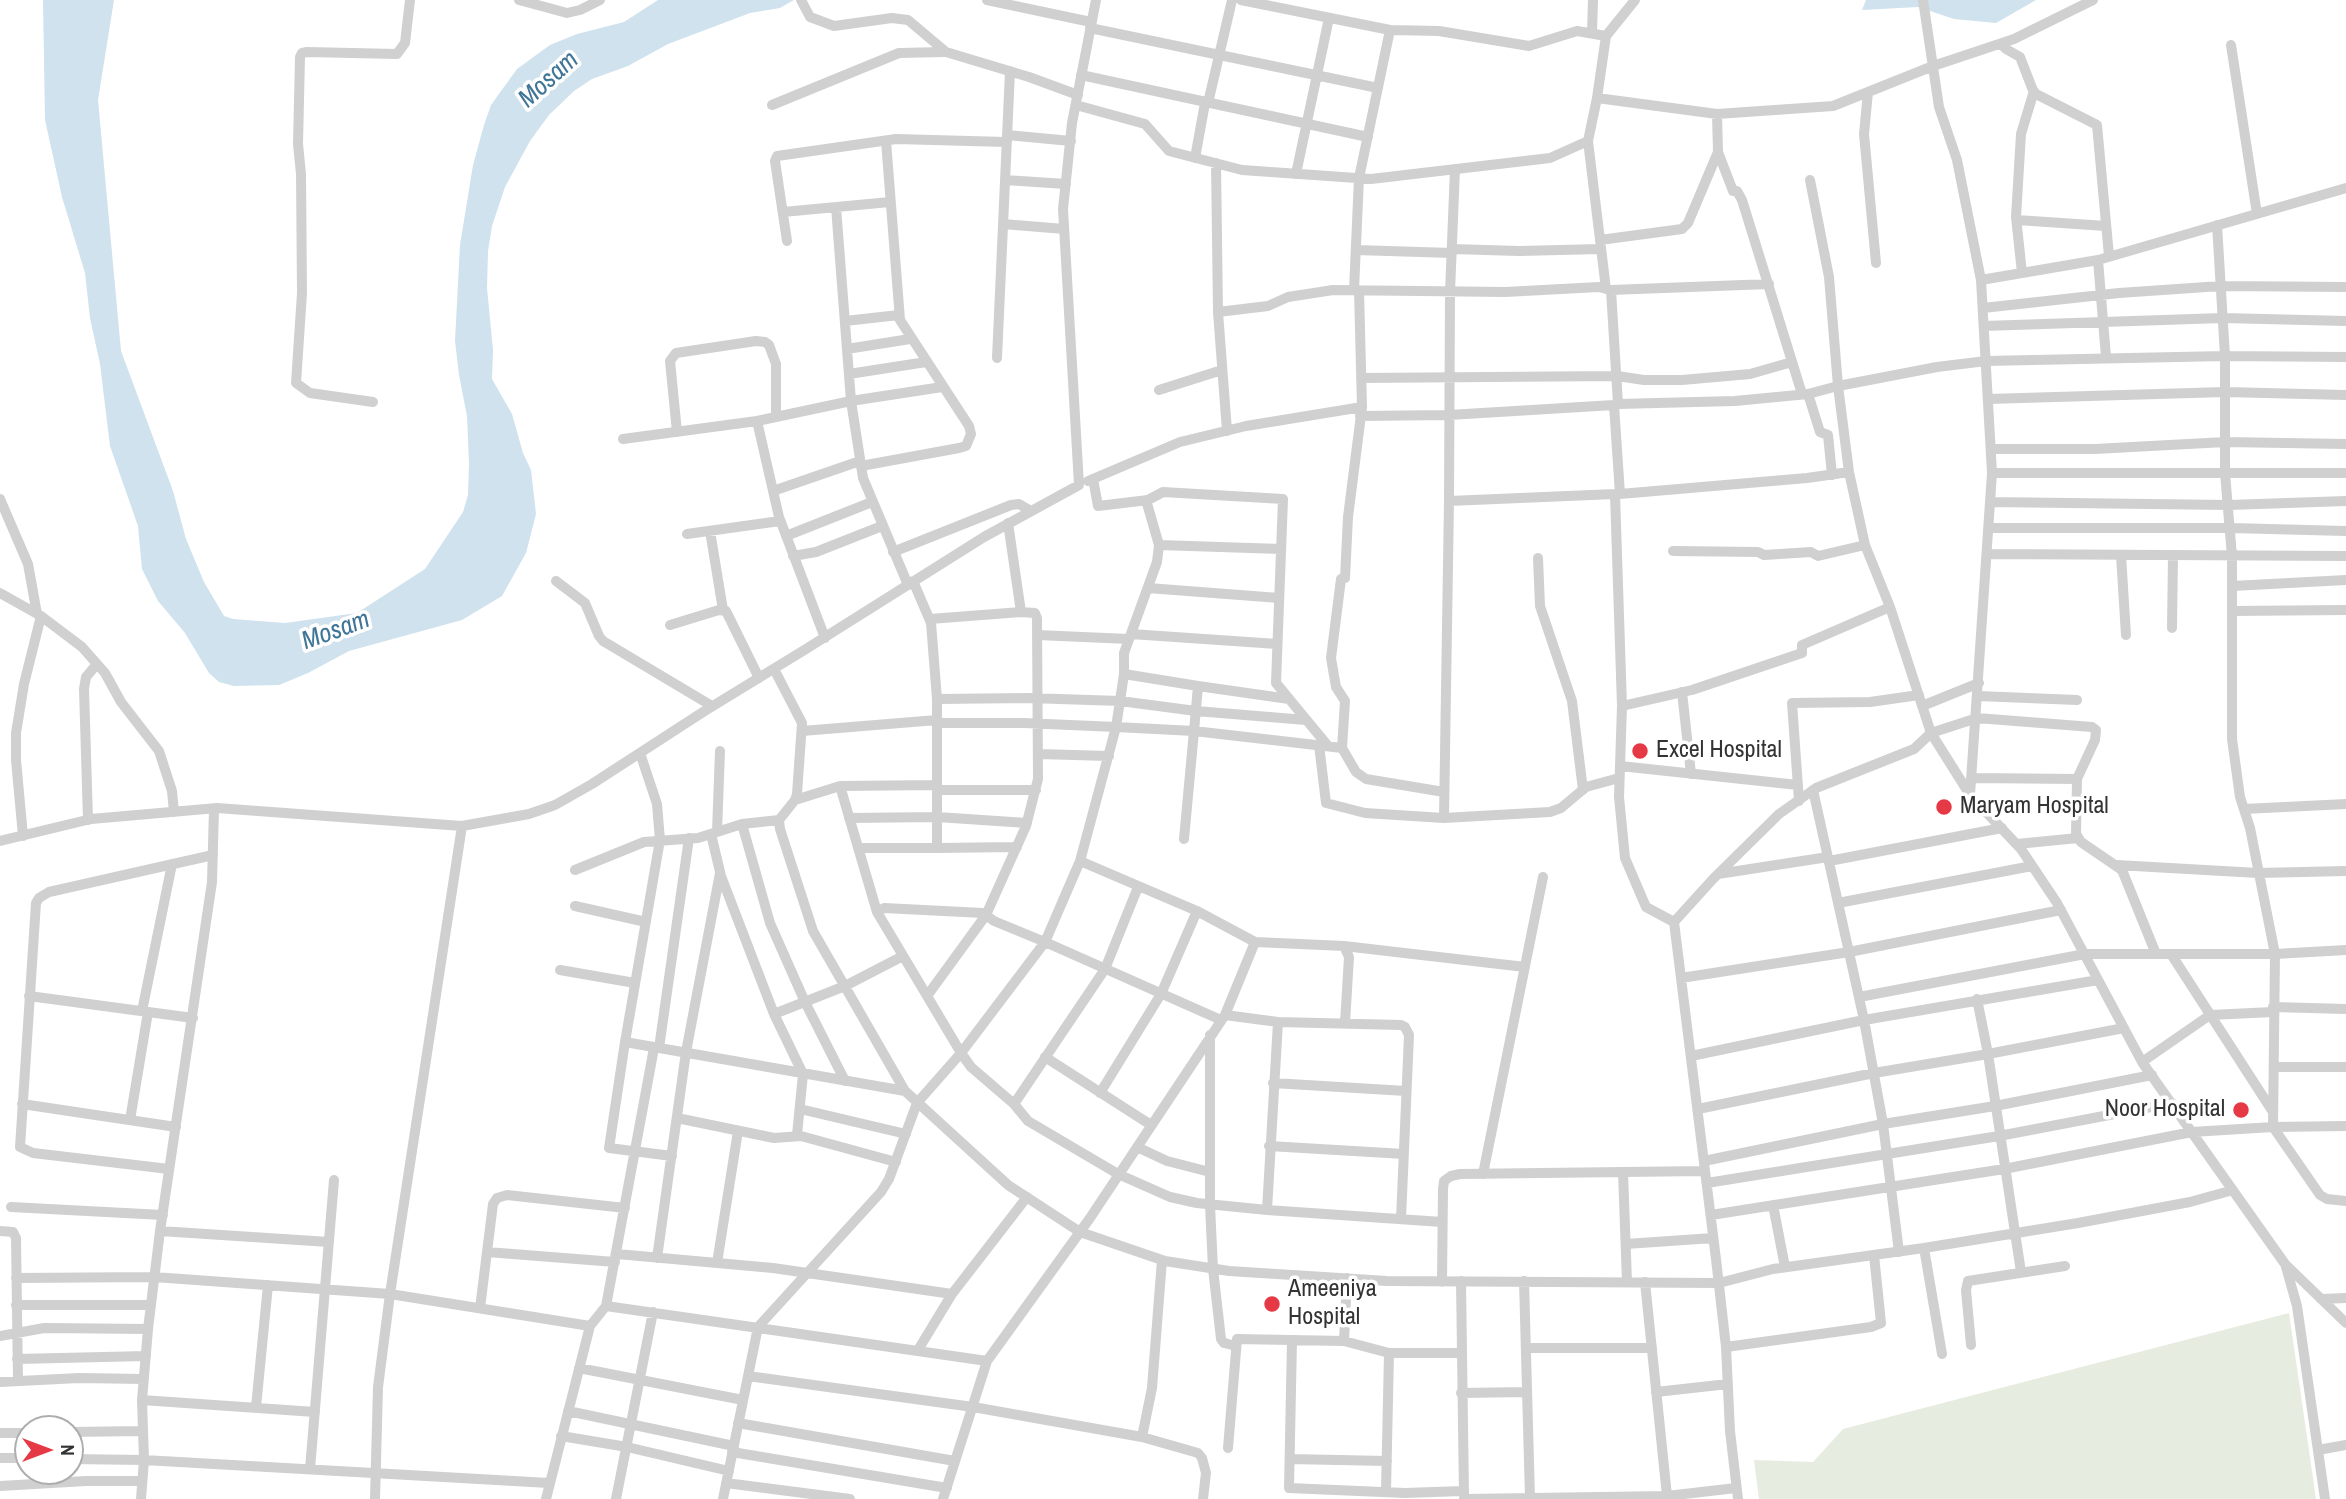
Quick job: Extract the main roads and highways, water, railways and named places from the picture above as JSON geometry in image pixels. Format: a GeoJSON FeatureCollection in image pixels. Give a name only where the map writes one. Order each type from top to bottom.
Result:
{"type":"FeatureCollection","features":[{"type":"Feature","properties":{"kind":"water","name":"Mosam"},"geometry":{"type":"Polygon","coordinates":[[[43,0],[114,0],[98,100],[121,351],[173,491],[186,539],[204,582],[224,616],[285,623],[357,613],[425,569],[463,512],[468,495],[469,463],[467,416],[455,341],[460,245],[473,165],[484,125],[491,105],[517,69],[550,45],[577,34],[624,22],[658,0],[794,0],[780,8],[750,13],[668,44],[628,66],[592,79],[574,91],[549,115],[530,141],[505,187],[492,226],[488,251],[487,288],[493,350],[492,379],[512,414],[523,453],[531,470],[536,514],[526,553],[502,596],[462,620],[349,651],[279,685],[234,686],[219,682],[209,673],[185,633],[158,601],[142,569],[138,526],[110,446],[85,273],[62,197],[45,120],[43,0]]]}},
{"type":"Feature","properties":{"kind":"water"},"geometry":{"type":"Polygon","coordinates":[[[1866,0],[2036,0],[1996,23],[1954,19],[1918,7],[1862,10],[1866,0]]]}},
{"type":"Feature","properties":{"kind":"place","name":"Excel Hospital"},"geometry":{"type":"Point","coordinates":[1640,751]}},
{"type":"Feature","properties":{"kind":"place","name":"Maryam Hospital"},"geometry":{"type":"Point","coordinates":[1944,807]}},
{"type":"Feature","properties":{"kind":"place","name":"Noor Hospital"},"geometry":{"type":"Point","coordinates":[2241,1110]}},
{"type":"Feature","properties":{"kind":"place","name":"Ameeniya Hospital"},"geometry":{"type":"Point","coordinates":[1272,1304]}}]}
